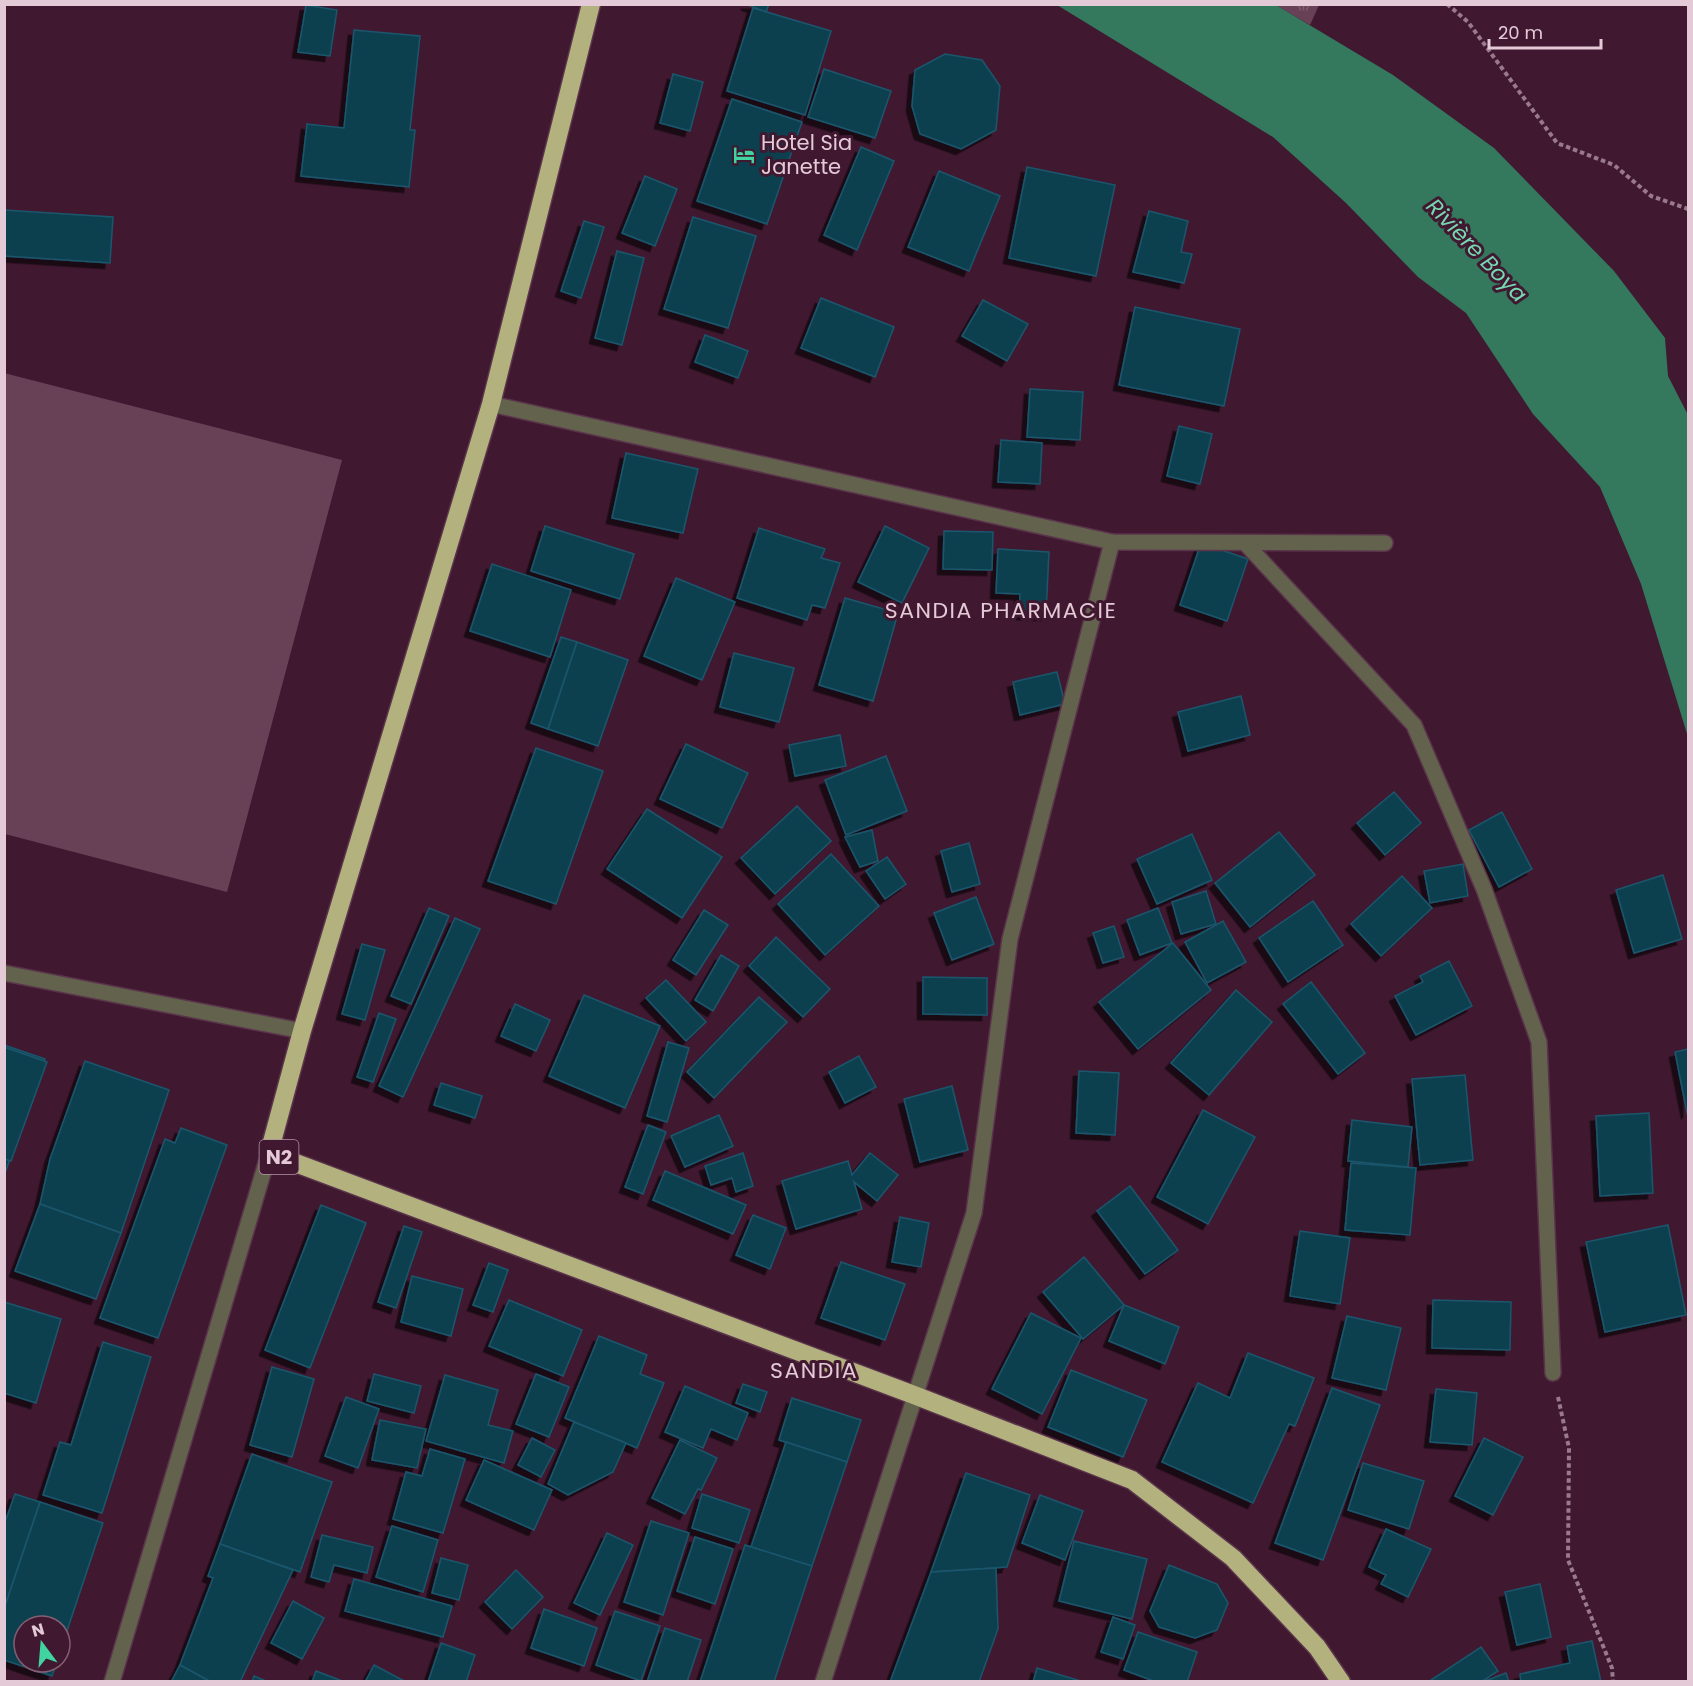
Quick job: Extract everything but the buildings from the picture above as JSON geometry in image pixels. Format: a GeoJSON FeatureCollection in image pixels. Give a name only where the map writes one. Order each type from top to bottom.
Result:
{"type":"FeatureCollection","features":[{"type":"Feature","properties":{"kind":"highway","name":"N2"},"geometry":{"type":"LineString","coordinates":[[591,4],[491,404],[302,1031],[268,1153],[914,1395],[1132,1480],[1233,1558],[1317,1647],[1341,1682]]}},
{"type":"Feature","properties":{"kind":"street"},"geometry":{"type":"LineString","coordinates":[[491,404],[1112,542],[1385,543]]}},
{"type":"Feature","properties":{"kind":"street"},"geometry":{"type":"LineString","coordinates":[[823,1682],[974,1213],[1010,939],[1112,542]]}},
{"type":"Feature","properties":{"kind":"street"},"geometry":{"type":"LineString","coordinates":[[1245,543],[1414,725],[1484,889],[1539,1042],[1553,1373]]}},
{"type":"Feature","properties":{"kind":"street"},"geometry":{"type":"LineString","coordinates":[[4,973],[302,1031]]}},
{"type":"Feature","properties":{"kind":"street"},"geometry":{"type":"LineString","coordinates":[[112,1682],[268,1153]]}},
{"type":"Feature","properties":{"kind":"path"},"geometry":{"type":"LineString","coordinates":[[1447,4],[1468,22],[1557,143],[1614,165],[1652,196],[1689,209]]}},
{"type":"Feature","properties":{"kind":"path"},"geometry":{"type":"LineString","coordinates":[[1553,1373],[1569,1448],[1568,1560],[1612,1668],[1613,1682]]}},
{"type":"Feature","properties":{"kind":"green space"},"geometry":{"type":"Polygon","coordinates":[[[1276,5],[1319,5],[1310,25],[1276,5]]]}},
{"type":"Feature","properties":{"kind":"green space"},"geometry":{"type":"Polygon","coordinates":[[[4,373],[342,460],[227,892],[5,834],[4,373]]]}},
{"type":"Feature","properties":{"kind":"water","name":"Rivière Boya"},"geometry":{"type":"Polygon","coordinates":[[[1057,5],[1276,5],[1393,75],[1494,148],[1614,271],[1665,338],[1668,376],[1688,415],[1688,737],[1641,584],[1600,487],[1533,414],[1466,313],[1418,277],[1346,203],[1273,137],[1057,5]]]}},
{"type":"Feature","properties":{"kind":"place","name":"Hotel Sia Janette"},"geometry":{"type":"Point","coordinates":[744,155]}},
{"type":"Feature","properties":{"kind":"district","name":"SANDIA PHARMACIE"},"geometry":{"type":"Point","coordinates":[1001,610]}},
{"type":"Feature","properties":{"kind":"district","name":"SANDIA"},"geometry":{"type":"Point","coordinates":[814,1370]}}]}
